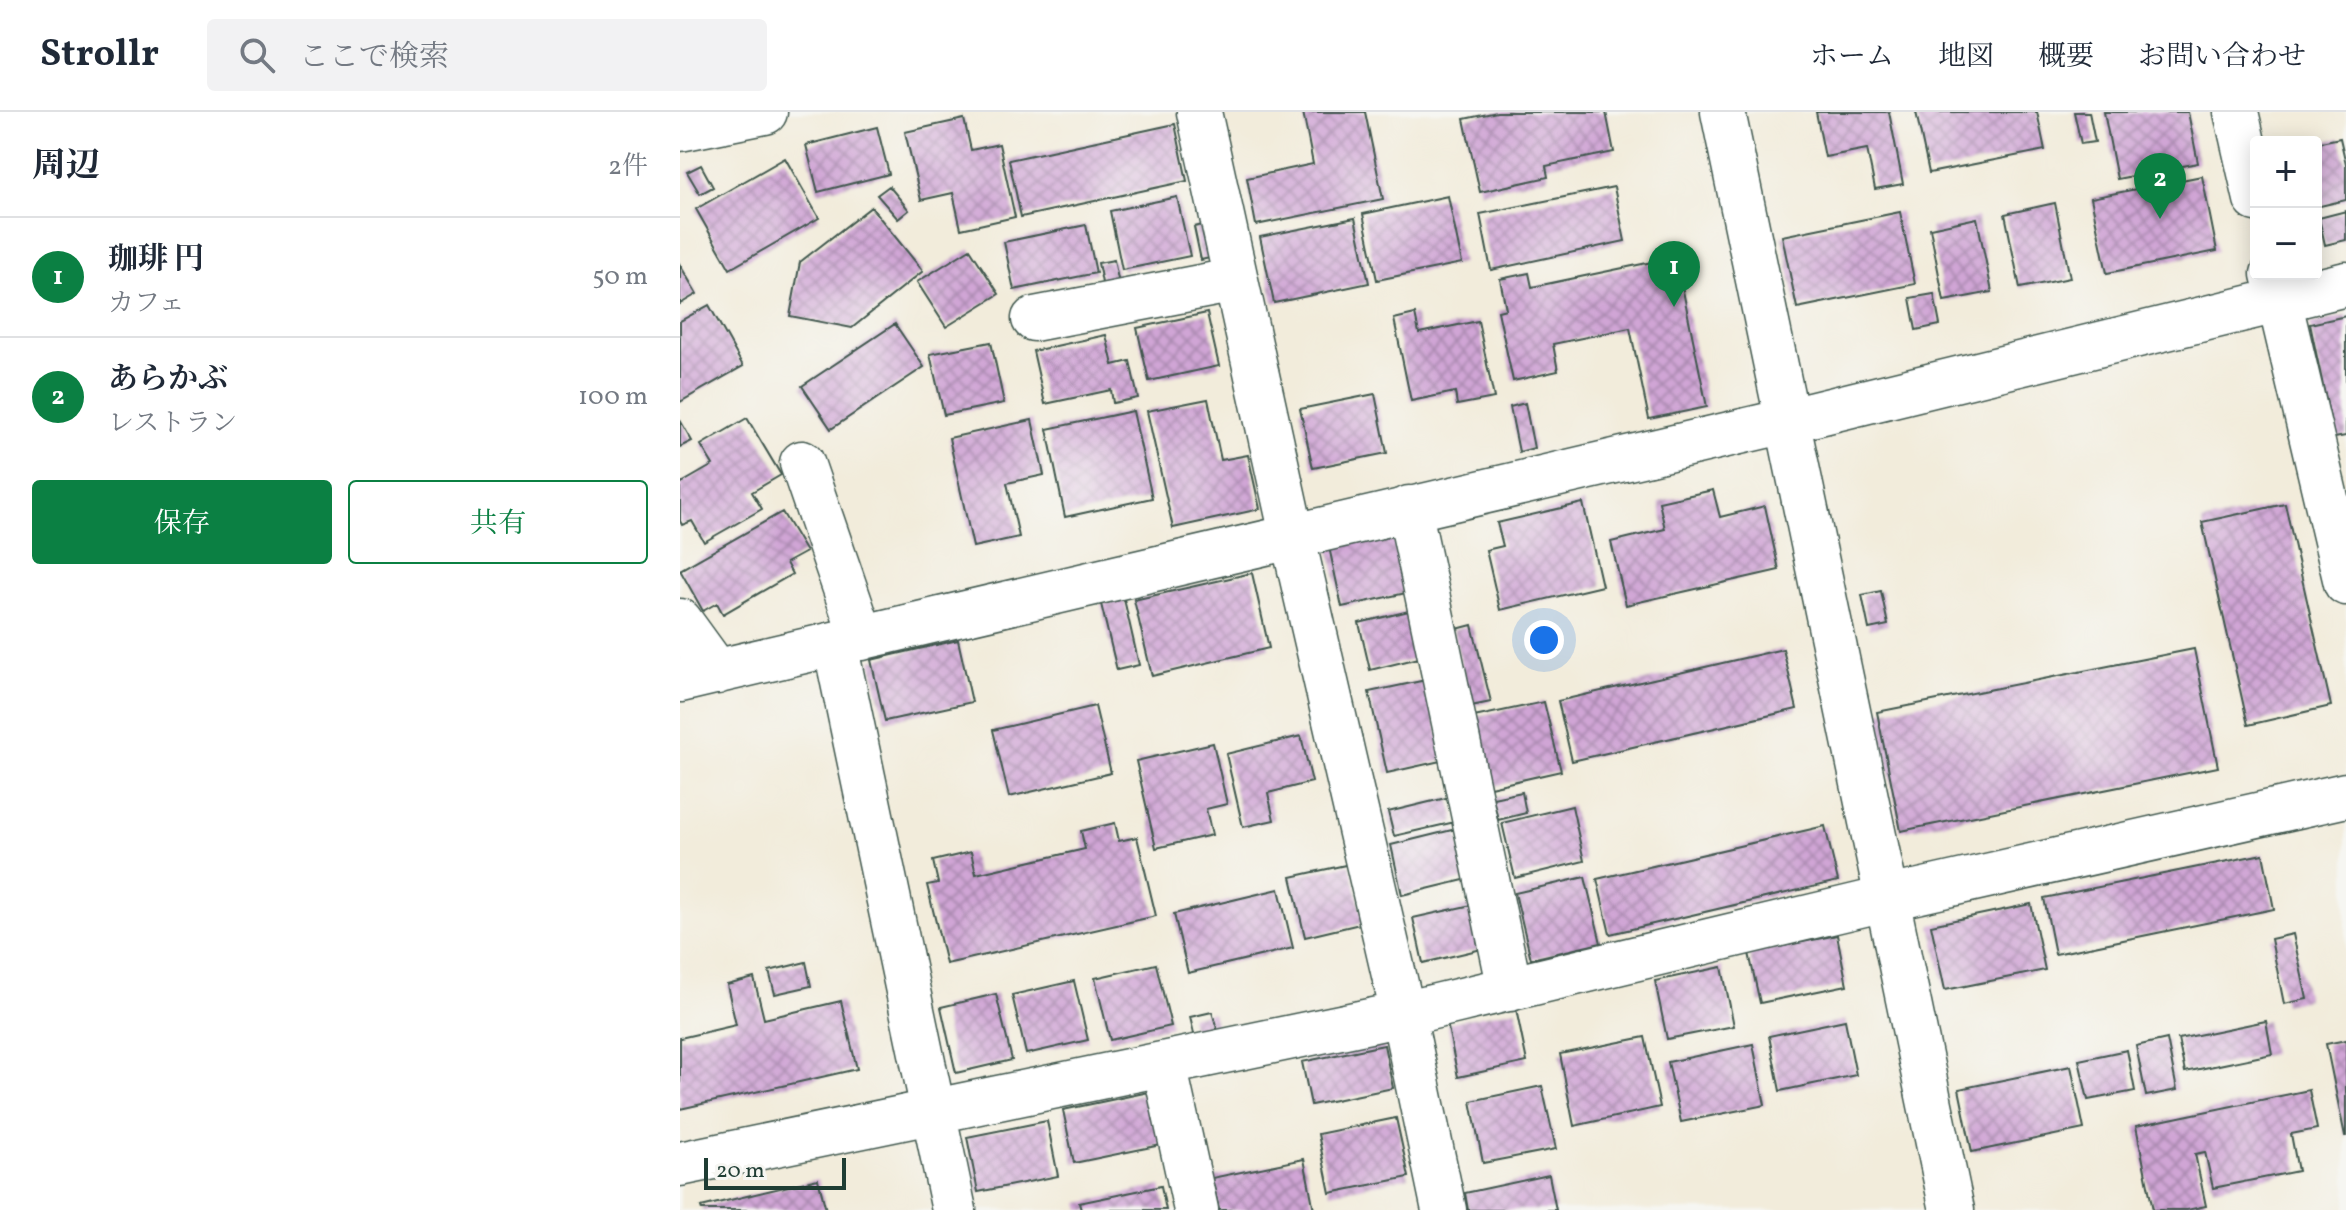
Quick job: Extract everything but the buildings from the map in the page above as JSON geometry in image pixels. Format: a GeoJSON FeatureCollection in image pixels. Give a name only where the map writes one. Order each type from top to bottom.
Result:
{"type":"FeatureCollection","features":[{"type":"Feature","properties":{"kind":"street"},"geometry":{"type":"LineString","coordinates":[[680,129],[765,112]]}},
{"type":"Feature","properties":{"kind":"street"},"geometry":{"type":"LineString","coordinates":[[1199,112],[1292,535],[1403,1014],[1444,1210]]}},
{"type":"Feature","properties":{"kind":"street"},"geometry":{"type":"LineString","coordinates":[[1723,112],[1952,1210]]}},
{"type":"Feature","properties":{"kind":"street"},"geometry":{"type":"LineString","coordinates":[[2236,112],[2250,173]]}},
{"type":"Feature","properties":{"kind":"street"},"geometry":{"type":"LineString","coordinates":[[1034,319],[1236,280]]}},
{"type":"Feature","properties":{"kind":"street"},"geometry":{"type":"LineString","coordinates":[[680,621],[699,676],[1786,421],[2276,287],[2346,284]]}},
{"type":"Feature","properties":{"kind":"street"},"geometry":{"type":"LineString","coordinates":[[2276,287],[2346,583]]}},
{"type":"Feature","properties":{"kind":"street"},"geometry":{"type":"LineString","coordinates":[[802,463],[849,641],[933,1111],[954,1210]]}},
{"type":"Feature","properties":{"kind":"street"},"geometry":{"type":"LineString","coordinates":[[1409,508],[1510,989]]}},
{"type":"Feature","properties":{"kind":"street"},"geometry":{"type":"LineString","coordinates":[[680,1164],[1403,1014],[1889,898],[2346,795]]}},
{"type":"Feature","properties":{"kind":"street"},"geometry":{"type":"LineString","coordinates":[[1164,1064],[1196,1210]]}},
{"type":"Feature","properties":{"kind":"place","name":"あらかぶ"},"geometry":{"type":"Point","coordinates":[2160,219]}},
{"type":"Feature","properties":{"kind":"place","name":"珈琲 円"},"geometry":{"type":"Point","coordinates":[1674,307]}}]}
